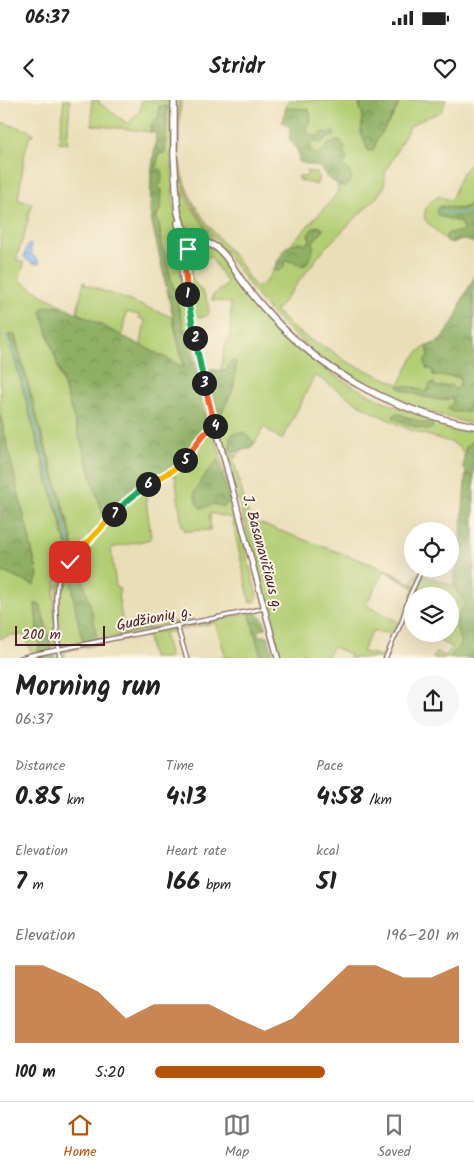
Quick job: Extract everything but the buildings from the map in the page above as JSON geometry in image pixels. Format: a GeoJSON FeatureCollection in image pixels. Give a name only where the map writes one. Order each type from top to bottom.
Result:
{"type":"FeatureCollection","features":[{"type":"Feature","properties":{"kind":"highway"},"geometry":{"type":"LineString","coordinates":[[174,100],[174,200],[179,227],[179,235],[176,240],[179,248],[184,250],[199,244],[216,246]]}},
{"type":"Feature","properties":{"kind":"highway"},"geometry":{"type":"LineString","coordinates":[[174,168],[178,212],[182,226],[193,238],[216,246],[252,294],[278,324],[308,351],[331,369],[363,388],[399,405],[428,415],[474,426]]}},
{"type":"Feature","properties":{"kind":"highway"},"geometry":{"type":"LineString","coordinates":[[179,235],[188,233]]}},
{"type":"Feature","properties":{"kind":"highway"},"geometry":{"type":"LineString","coordinates":[[190,248],[194,244],[193,238]]}},
{"type":"Feature","properties":{"kind":"main road"},"geometry":{"type":"LineString","coordinates":[[179,248],[183,255],[187,294]]}},
{"type":"Feature","properties":{"kind":"main road"},"geometry":{"type":"LineString","coordinates":[[187,294],[186,254],[190,248]]}},
{"type":"Feature","properties":{"kind":"main road","name":"J. Basanavičiaus g."},"geometry":{"type":"LineString","coordinates":[[187,294],[201,372],[278,658]]}},
{"type":"Feature","properties":{"kind":"street"},"geometry":{"type":"LineString","coordinates":[[60,658],[56,591],[60,576],[96,532],[126,502],[141,488],[177,468],[205,434],[215,426]]}},
{"type":"Feature","properties":{"kind":"street"},"geometry":{"type":"LineString","coordinates":[[385,658],[402,621],[408,597],[418,577]]}},
{"type":"Feature","properties":{"kind":"street","name":"Gudžionių g."},"geometry":{"type":"LineString","coordinates":[[18,658],[264,608]]}},
{"type":"Feature","properties":{"kind":"street"},"geometry":{"type":"LineString","coordinates":[[178,626],[187,658]]}},
{"type":"Feature","properties":{"kind":"green space"},"geometry":{"type":"Polygon","coordinates":[[[64,100],[70,100],[67,144],[59,142],[64,100]]]}},
{"type":"Feature","properties":{"kind":"green space"},"geometry":{"type":"Polygon","coordinates":[[[92,100],[99,100],[99,103],[128,124],[140,111],[142,100],[172,100],[172,114],[169,116],[172,152],[170,157],[172,159],[173,202],[178,229],[174,240],[181,253],[181,277],[197,368],[194,366],[166,260],[167,256],[162,249],[159,223],[157,221],[157,214],[161,208],[162,191],[158,187],[158,172],[156,171],[158,153],[165,153],[167,107],[158,121],[151,126],[151,132],[92,125],[92,100]]]}},
{"type":"Feature","properties":{"kind":"green space"},"geometry":{"type":"Polygon","coordinates":[[[178,100],[181,100],[180,161],[184,182],[189,194],[211,229],[240,263],[251,282],[257,287],[265,283],[273,270],[280,271],[286,260],[292,262],[316,238],[314,227],[308,234],[310,241],[305,245],[298,242],[290,245],[333,199],[338,191],[337,185],[346,187],[349,171],[322,150],[319,155],[315,155],[310,149],[311,141],[335,135],[318,136],[306,134],[311,122],[309,110],[286,108],[288,100],[356,100],[362,112],[361,133],[372,151],[397,109],[399,100],[446,100],[442,110],[438,113],[411,126],[386,171],[384,187],[377,197],[324,249],[276,311],[291,327],[313,342],[329,349],[347,362],[398,384],[417,353],[427,346],[429,355],[451,377],[460,377],[460,386],[455,390],[451,386],[436,387],[433,383],[428,386],[430,389],[424,392],[416,387],[410,388],[400,385],[415,394],[443,400],[452,398],[453,403],[448,407],[463,412],[470,412],[467,404],[469,402],[474,406],[474,424],[419,409],[348,376],[306,345],[268,309],[202,221],[177,174],[178,100]]]}},
{"type":"Feature","properties":{"kind":"green space"},"geometry":{"type":"Polygon","coordinates":[[[356,100],[399,100],[394,114],[377,140],[373,151],[368,151],[361,133],[363,114],[360,110],[360,104],[356,100]]]}},
{"type":"Feature","properties":{"kind":"green space"},"geometry":{"type":"Polygon","coordinates":[[[159,106],[167,107],[165,118],[167,120],[165,153],[159,153],[156,171],[161,169],[163,172],[161,184],[158,187],[162,191],[161,208],[157,214],[157,221],[159,223],[162,249],[167,256],[166,260],[194,365],[197,368],[198,394],[207,425],[192,449],[177,465],[138,487],[105,521],[41,310],[44,307],[61,305],[184,367],[150,213],[151,175],[156,140],[156,134],[151,132],[151,126],[154,120],[158,120],[159,106]]]}},
{"type":"Feature","properties":{"kind":"green space"},"geometry":{"type":"Polygon","coordinates":[[[286,108],[309,109],[311,122],[308,126],[307,134],[318,136],[321,133],[334,132],[335,135],[325,139],[322,143],[311,141],[310,149],[315,155],[319,155],[328,144],[340,140],[345,147],[343,151],[347,160],[343,165],[349,171],[352,179],[346,187],[331,180],[320,167],[299,162],[298,151],[289,138],[290,128],[282,122],[286,108]]]}},
{"type":"Feature","properties":{"kind":"green space"},"geometry":{"type":"Polygon","coordinates":[[[0,122],[31,131],[34,134],[30,136],[25,152],[18,200],[32,203],[16,260],[24,263],[19,280],[61,305],[44,307],[41,311],[105,521],[66,565],[58,578],[54,592],[55,643],[52,648],[40,604],[35,604],[39,646],[38,651],[31,652],[24,635],[10,635],[0,639],[0,571],[34,585],[38,576],[0,414],[0,158],[4,147],[0,146],[0,122]],[[42,435],[51,492],[62,525],[63,535],[74,549],[42,435]]]}},
{"type":"Feature","properties":{"kind":"green space"},"geometry":{"type":"Polygon","coordinates":[[[474,159],[474,202],[467,207],[461,208],[447,206],[439,216],[460,222],[463,229],[460,232],[446,235],[446,241],[425,220],[426,209],[430,202],[439,196],[449,200],[452,198],[462,173],[474,159]]]}},
{"type":"Feature","properties":{"kind":"green space"},"geometry":{"type":"Polygon","coordinates":[[[306,171],[319,175],[317,185],[299,180],[299,176],[304,177],[308,175],[306,171]]]}},
{"type":"Feature","properties":{"kind":"green space"},"geometry":{"type":"Polygon","coordinates":[[[177,181],[215,243],[199,239],[185,229],[179,208],[177,181]]]}},
{"type":"Feature","properties":{"kind":"green space"},"geometry":{"type":"Polygon","coordinates":[[[474,202],[474,243],[466,240],[452,243],[446,241],[448,233],[460,232],[463,229],[460,222],[439,216],[437,208],[440,206],[461,208],[474,202]]]}},
{"type":"Feature","properties":{"kind":"green space"},"geometry":{"type":"Polygon","coordinates":[[[319,226],[323,229],[320,235],[313,241],[313,250],[306,265],[300,266],[294,261],[286,260],[284,267],[280,271],[273,270],[284,250],[290,245],[302,242],[305,244],[310,241],[308,235],[314,227],[319,226]]]}},
{"type":"Feature","properties":{"kind":"green space"},"geometry":{"type":"Polygon","coordinates":[[[183,235],[187,235],[191,241],[187,247],[183,247],[179,243],[179,239],[183,235]]]}},
{"type":"Feature","properties":{"kind":"green space"},"geometry":{"type":"Polygon","coordinates":[[[198,246],[210,247],[215,250],[264,315],[298,348],[321,365],[344,381],[393,405],[419,415],[474,430],[474,442],[471,442],[466,447],[464,453],[453,443],[410,430],[365,408],[315,375],[282,440],[264,427],[255,443],[245,433],[231,435],[230,451],[227,451],[223,446],[215,415],[220,415],[234,386],[236,367],[227,371],[221,370],[225,346],[230,337],[231,303],[212,300],[212,296],[224,287],[227,282],[212,259],[207,257],[194,266],[191,275],[205,296],[209,310],[207,316],[200,317],[196,315],[190,297],[187,278],[187,257],[191,250],[198,246]],[[397,413],[394,415],[394,418],[415,427],[429,430],[417,421],[397,413]]]}},
{"type":"Feature","properties":{"kind":"green space"},"geometry":{"type":"Polygon","coordinates":[[[474,275],[474,406],[469,402],[468,404],[472,410],[470,412],[454,412],[448,410],[448,407],[453,403],[452,398],[439,400],[427,398],[398,386],[415,388],[424,392],[430,389],[428,386],[430,384],[434,383],[436,387],[451,385],[455,390],[460,386],[460,377],[434,376],[432,370],[426,368],[425,360],[429,355],[427,346],[440,341],[452,324],[474,275]]]}},
{"type":"Feature","properties":{"kind":"green space"},"geometry":{"type":"Polygon","coordinates":[[[84,281],[85,284],[172,317],[184,368],[141,345],[145,320],[139,318],[139,315],[126,312],[122,336],[77,312],[84,281]]]}},
{"type":"Feature","properties":{"kind":"green space"},"geometry":{"type":"Polygon","coordinates":[[[8,335],[15,335],[74,549],[69,550],[63,535],[62,525],[51,492],[8,335]]]}},
{"type":"Feature","properties":{"kind":"green space"},"geometry":{"type":"Polygon","coordinates":[[[201,359],[205,359],[207,369],[227,371],[230,362],[236,361],[232,394],[220,415],[215,415],[201,359]]]}},
{"type":"Feature","properties":{"kind":"green space"},"geometry":{"type":"Polygon","coordinates":[[[198,376],[208,413],[207,425],[198,395],[198,376]]]}},
{"type":"Feature","properties":{"kind":"green space"},"geometry":{"type":"Polygon","coordinates":[[[397,413],[417,421],[432,424],[433,427],[429,430],[403,422],[394,418],[394,415],[397,413]]]}},
{"type":"Feature","properties":{"kind":"green space"},"geometry":{"type":"Polygon","coordinates":[[[0,414],[38,576],[34,585],[0,571],[0,414]]]}},
{"type":"Feature","properties":{"kind":"green space"},"geometry":{"type":"Polygon","coordinates":[[[212,431],[215,436],[257,595],[256,601],[250,603],[232,518],[210,513],[210,530],[185,531],[184,526],[182,526],[175,475],[172,475],[145,490],[151,539],[111,548],[116,587],[120,591],[118,594],[124,632],[160,626],[161,624],[194,619],[194,621],[97,640],[92,611],[78,564],[72,587],[80,631],[84,642],[60,646],[57,595],[58,586],[64,573],[125,505],[145,488],[161,480],[182,465],[207,434],[212,431]]]}},
{"type":"Feature","properties":{"kind":"green space"},"geometry":{"type":"Polygon","coordinates":[[[245,433],[255,443],[250,448],[246,448],[239,453],[230,451],[231,435],[245,433]]]}},
{"type":"Feature","properties":{"kind":"green space"},"geometry":{"type":"Polygon","coordinates":[[[471,442],[474,442],[474,658],[449,658],[461,644],[459,613],[466,603],[459,594],[459,587],[455,587],[454,577],[459,577],[466,471],[463,468],[466,448],[471,442]]]}},
{"type":"Feature","properties":{"kind":"green space"},"geometry":{"type":"Polygon","coordinates":[[[229,454],[238,456],[233,459],[250,520],[385,569],[366,605],[400,623],[394,634],[372,631],[362,652],[385,656],[384,658],[348,658],[350,654],[333,647],[327,658],[315,658],[304,654],[297,658],[281,658],[227,457],[229,454]]]}},
{"type":"Feature","properties":{"kind":"green space"},"geometry":{"type":"Polygon","coordinates":[[[218,459],[229,502],[223,507],[214,504],[202,508],[197,505],[194,493],[218,459]]]}},
{"type":"Feature","properties":{"kind":"green space"},"geometry":{"type":"Polygon","coordinates":[[[78,563],[92,611],[97,640],[84,642],[80,629],[72,583],[72,576],[78,563]]]}},
{"type":"Feature","properties":{"kind":"green space"},"geometry":{"type":"Polygon","coordinates":[[[385,569],[417,587],[412,587],[385,569]]]}},
{"type":"Feature","properties":{"kind":"green space"},"geometry":{"type":"Polygon","coordinates":[[[415,577],[428,577],[454,587],[418,587],[410,582],[415,577]]]}},
{"type":"Feature","properties":{"kind":"green space"},"geometry":{"type":"Polygon","coordinates":[[[459,594],[466,603],[462,644],[449,658],[433,658],[436,652],[446,656],[452,647],[441,642],[459,642],[459,594]]]}},
{"type":"Feature","properties":{"kind":"green space"},"geometry":{"type":"Polygon","coordinates":[[[35,604],[40,604],[52,652],[56,658],[37,658],[39,646],[35,604]]]}},
{"type":"Feature","properties":{"kind":"green space"},"geometry":{"type":"Polygon","coordinates":[[[253,612],[260,616],[264,623],[266,628],[258,631],[258,636],[268,636],[274,658],[261,658],[250,616],[250,613],[253,612]]]}},
{"type":"Feature","properties":{"kind":"green space"},"geometry":{"type":"Polygon","coordinates":[[[250,613],[261,658],[217,658],[226,657],[215,623],[164,633],[170,658],[152,658],[148,637],[144,635],[67,651],[64,658],[62,658],[61,652],[64,650],[250,613]]]}},
{"type":"Feature","properties":{"kind":"water"},"geometry":{"type":"Polygon","coordinates":[[[29,244],[31,245],[31,254],[38,260],[39,264],[31,262],[24,257],[29,244]]]}},
{"type":"Feature","properties":{"kind":"waterway"},"geometry":{"type":"LineString","coordinates":[[438,211],[455,214],[474,211]]}},
{"type":"Feature","properties":{"kind":"waterway"},"geometry":{"type":"LineString","coordinates":[[0,335],[8,338],[17,362],[70,544]]}},
{"type":"Feature","properties":{"kind":"route"},"geometry":{"type":"LineString","coordinates":[[70,562],[126,502],[141,488],[177,468],[205,434],[215,426],[201,372],[187,294],[186,254],[188,249]]}}]}
